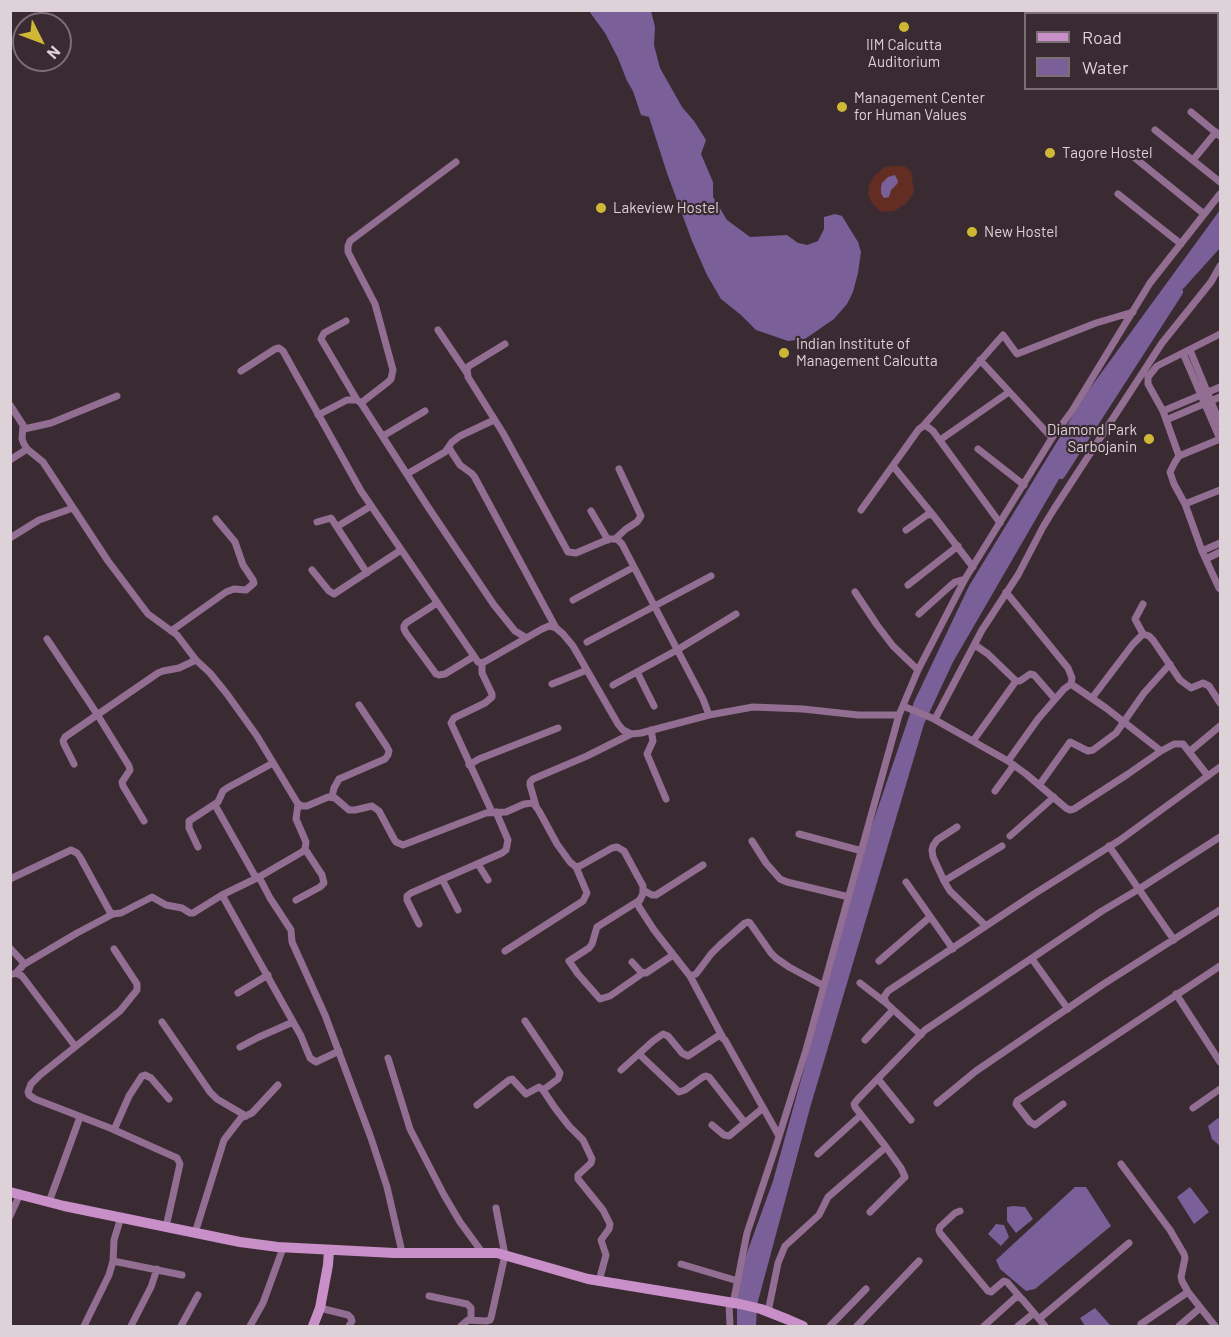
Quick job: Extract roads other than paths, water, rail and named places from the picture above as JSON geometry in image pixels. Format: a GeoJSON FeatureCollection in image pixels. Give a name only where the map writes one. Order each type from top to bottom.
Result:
{"type":"FeatureCollection","features":[{"type":"Feature","properties":{"kind":"street"},"geometry":{"type":"LineString","coordinates":[[1191,111],[1218,134],[1193,160]]}},
{"type":"Feature","properties":{"kind":"street"},"geometry":{"type":"LineString","coordinates":[[1155,130],[1221,182]]}},
{"type":"Feature","properties":{"kind":"street"},"geometry":{"type":"LineString","coordinates":[[1130,154],[1204,214]]}},
{"type":"Feature","properties":{"kind":"street"},"geometry":{"type":"LineString","coordinates":[[318,415],[347,400],[359,401],[388,382],[393,370],[375,304],[348,252],[350,241],[456,162]]}},
{"type":"Feature","properties":{"kind":"street"},"geometry":{"type":"LineString","coordinates":[[1118,194],[1180,244]]}},
{"type":"Feature","properties":{"kind":"street"},"geometry":{"type":"LineString","coordinates":[[730,1326],[747,1233],[824,986],[899,715],[906,707],[918,670],[965,579],[1150,283],[1221,194]]}},
{"type":"Feature","properties":{"kind":"street"},"geometry":{"type":"LineString","coordinates":[[933,718],[1018,575],[1054,509],[1167,335],[1211,282],[1221,266]]}},
{"type":"Feature","properties":{"kind":"street"},"geometry":{"type":"LineString","coordinates":[[861,510],[923,426],[1003,335],[1017,354],[1095,323],[1133,312]]}},
{"type":"Feature","properties":{"kind":"street"},"geometry":{"type":"LineString","coordinates":[[346,321],[324,333],[321,339],[359,401],[494,605],[515,631],[525,637]]}},
{"type":"Feature","properties":{"kind":"street"},"geometry":{"type":"LineString","coordinates":[[438,330],[494,420],[568,552],[576,553],[611,539],[637,522],[641,516],[620,469]]}},
{"type":"Feature","properties":{"kind":"street"},"geometry":{"type":"LineString","coordinates":[[1179,456],[1166,420],[1148,384],[1148,377],[1157,366],[1221,334]]}},
{"type":"Feature","properties":{"kind":"street"},"geometry":{"type":"LineString","coordinates":[[466,373],[469,366],[506,344]]}},
{"type":"Feature","properties":{"kind":"street"},"geometry":{"type":"LineString","coordinates":[[241,371],[275,349],[279,348],[283,351],[361,491],[473,657],[482,663]]}},
{"type":"Feature","properties":{"kind":"street"},"geometry":{"type":"LineString","coordinates":[[1186,351],[1205,394],[1220,439],[1179,456],[1170,472],[1185,504],[1202,551],[1221,589]]}},
{"type":"Feature","properties":{"kind":"street"},"geometry":{"type":"LineString","coordinates":[[980,360],[1052,438]]}},
{"type":"Feature","properties":{"kind":"street"},"geometry":{"type":"LineString","coordinates":[[1162,411],[1221,387]]}},
{"type":"Feature","properties":{"kind":"street"},"geometry":{"type":"LineString","coordinates":[[940,440],[1009,392]]}},
{"type":"Feature","properties":{"kind":"street"},"geometry":{"type":"LineString","coordinates":[[24,429],[58,421],[117,396]]}},
{"type":"Feature","properties":{"kind":"street"},"geometry":{"type":"LineString","coordinates":[[1166,420],[1221,397]]}},
{"type":"Feature","properties":{"kind":"street"},"geometry":{"type":"LineString","coordinates":[[1208,402],[1221,423]]}},
{"type":"Feature","properties":{"kind":"street"},"geometry":{"type":"LineString","coordinates":[[10,405],[24,429],[22,439],[27,449],[43,462],[108,561],[141,606],[177,636],[227,694],[257,736],[298,804],[307,806],[332,797],[349,810],[375,807],[393,839],[403,845],[494,812],[506,812],[529,803],[536,806]]}},
{"type":"Feature","properties":{"kind":"street"},"geometry":{"type":"LineString","coordinates":[[383,436],[425,411]]}},
{"type":"Feature","properties":{"kind":"street"},"geometry":{"type":"LineString","coordinates":[[407,474],[445,452],[460,436],[494,420]]}},
{"type":"Feature","properties":{"kind":"street"},"geometry":{"type":"LineString","coordinates":[[923,426],[929,427],[940,440],[1000,523]]}},
{"type":"Feature","properties":{"kind":"street"},"geometry":{"type":"LineString","coordinates":[[449,448],[460,465],[474,476],[556,628],[573,646],[618,724],[631,734]]}},
{"type":"Feature","properties":{"kind":"street"},"geometry":{"type":"LineString","coordinates":[[10,460],[27,449]]}},
{"type":"Feature","properties":{"kind":"street"},"geometry":{"type":"LineString","coordinates":[[978,449],[1024,485]]}},
{"type":"Feature","properties":{"kind":"street"},"geometry":{"type":"LineString","coordinates":[[893,466],[973,567]]}},
{"type":"Feature","properties":{"kind":"street"},"geometry":{"type":"LineString","coordinates":[[1185,504],[1221,490]]}},
{"type":"Feature","properties":{"kind":"street"},"geometry":{"type":"LineString","coordinates":[[338,526],[371,506]]}},
{"type":"Feature","properties":{"kind":"street"},"geometry":{"type":"LineString","coordinates":[[10,538],[39,520],[73,508]]}},
{"type":"Feature","properties":{"kind":"street"},"geometry":{"type":"LineString","coordinates":[[591,511],[611,539],[622,543],[703,699],[709,715]]}},
{"type":"Feature","properties":{"kind":"street"},"geometry":{"type":"LineString","coordinates":[[906,530],[927,515],[933,514]]}},
{"type":"Feature","properties":{"kind":"street"},"geometry":{"type":"LineString","coordinates":[[317,522],[332,518],[367,573]]}},
{"type":"Feature","properties":{"kind":"street"},"geometry":{"type":"LineString","coordinates":[[171,631],[230,590],[246,590],[254,583],[243,565],[235,542],[216,519]]}},
{"type":"Feature","properties":{"kind":"street"},"geometry":{"type":"LineString","coordinates":[[1202,551],[1221,543]]}},
{"type":"Feature","properties":{"kind":"street"},"geometry":{"type":"LineString","coordinates":[[908,585],[958,546]]}},
{"type":"Feature","properties":{"kind":"street"},"geometry":{"type":"LineString","coordinates":[[312,570],[328,591],[334,594],[401,550]]}},
{"type":"Feature","properties":{"kind":"street"},"geometry":{"type":"LineString","coordinates":[[1206,559],[1221,552]]}},
{"type":"Feature","properties":{"kind":"street"},"geometry":{"type":"LineString","coordinates":[[573,600],[634,567]]}},
{"type":"Feature","properties":{"kind":"street"},"geometry":{"type":"LineString","coordinates":[[587,642],[711,576]]}},
{"type":"Feature","properties":{"kind":"street"},"geometry":{"type":"LineString","coordinates":[[919,614],[955,582],[965,579]]}},
{"type":"Feature","properties":{"kind":"street"},"geometry":{"type":"LineString","coordinates":[[855,592],[893,646],[918,670]]}},
{"type":"Feature","properties":{"kind":"street"},"geometry":{"type":"LineString","coordinates":[[1006,592],[1068,668],[1072,678],[1071,684]]}},
{"type":"Feature","properties":{"kind":"street"},"geometry":{"type":"LineString","coordinates":[[437,603],[406,623],[404,626],[406,633],[436,674],[445,674],[473,657]]}},
{"type":"Feature","properties":{"kind":"street"},"geometry":{"type":"LineString","coordinates":[[1143,604],[1135,619],[1143,634],[1153,640],[1180,680],[1191,688],[1203,683],[1209,686],[1221,703]]}},
{"type":"Feature","properties":{"kind":"street"},"geometry":{"type":"LineString","coordinates":[[613,685],[736,614]]}},
{"type":"Feature","properties":{"kind":"street"},"geometry":{"type":"LineString","coordinates":[[482,663],[525,637],[549,626],[556,628]]}},
{"type":"Feature","properties":{"kind":"street"},"geometry":{"type":"LineString","coordinates":[[1092,698],[1143,634]]}},
{"type":"Feature","properties":{"kind":"street"},"geometry":{"type":"LineString","coordinates":[[47,639],[129,766],[130,770],[122,782],[123,786],[144,821]]}},
{"type":"Feature","properties":{"kind":"street"},"geometry":{"type":"LineString","coordinates":[[975,645],[988,654],[1016,681]]}},
{"type":"Feature","properties":{"kind":"street"},"geometry":{"type":"LineString","coordinates":[[74,764],[63,741],[71,732],[163,670],[179,668],[196,660]]}},
{"type":"Feature","properties":{"kind":"street"},"geometry":{"type":"LineString","coordinates":[[419,924],[408,905],[407,896],[420,888],[502,853],[508,845],[451,723],[454,718],[485,703],[492,697],[482,673],[482,663]]}},
{"type":"Feature","properties":{"kind":"street"},"geometry":{"type":"LineString","coordinates":[[1040,784],[1070,742],[1088,751],[1093,750],[1116,733],[1144,693],[1170,664]]}},
{"type":"Feature","properties":{"kind":"street"},"geometry":{"type":"LineString","coordinates":[[552,684],[587,670]]}},
{"type":"Feature","properties":{"kind":"street"},"geometry":{"type":"LineString","coordinates":[[637,672],[654,706]]}},
{"type":"Feature","properties":{"kind":"street"},"geometry":{"type":"LineString","coordinates":[[973,741],[1016,681],[1031,674],[1055,699]]}},
{"type":"Feature","properties":{"kind":"street"},"geometry":{"type":"LineString","coordinates":[[995,791],[1038,719],[1068,684],[1071,684]]}},
{"type":"Feature","properties":{"kind":"street"},"geometry":{"type":"LineString","coordinates":[[1071,684],[1161,751]]}},
{"type":"Feature","properties":{"kind":"street"},"geometry":{"type":"LineString","coordinates":[[332,797],[339,779],[385,759],[388,755],[387,747],[359,705]]}},
{"type":"Feature","properties":{"kind":"street"},"geometry":{"type":"LineString","coordinates":[[505,951],[583,901],[587,893],[576,867],[557,844],[536,806],[530,785],[533,779],[631,734],[753,707],[803,709],[858,715],[899,715]]}},
{"type":"Feature","properties":{"kind":"street"},"geometry":{"type":"LineString","coordinates":[[906,707],[933,718],[1011,763],[1070,810],[1174,744],[1183,744],[1208,776]]}},
{"type":"Feature","properties":{"kind":"street"},"geometry":{"type":"LineString","coordinates":[[1189,752],[1221,726]]}},
{"type":"Feature","properties":{"kind":"street"},"geometry":{"type":"LineString","coordinates":[[470,765],[479,759],[558,728]]}},
{"type":"Feature","properties":{"kind":"street"},"geometry":{"type":"LineString","coordinates":[[651,730],[653,741],[646,754],[666,799]]}},
{"type":"Feature","properties":{"kind":"street"},"geometry":{"type":"LineString","coordinates":[[198,847],[189,828],[189,821],[215,805],[227,788],[273,763]]}},
{"type":"Feature","properties":{"kind":"street"},"geometry":{"type":"LineString","coordinates":[[886,1003],[884,997],[888,991],[1120,840],[1221,768]]}},
{"type":"Feature","properties":{"kind":"street"},"geometry":{"type":"LineString","coordinates":[[1010,836],[1054,797]]}},
{"type":"Feature","properties":{"kind":"street"},"geometry":{"type":"LineString","coordinates":[[75,1047],[15,974],[23,965],[76,933],[152,897],[166,905],[182,908],[190,913],[298,856],[305,849],[306,842],[296,819],[298,804]]}},
{"type":"Feature","properties":{"kind":"street"},"geometry":{"type":"LineString","coordinates":[[215,805],[255,876],[259,877],[291,930],[292,942],[325,1015],[371,1138],[387,1187],[402,1252]]}},
{"type":"Feature","properties":{"kind":"street"},"geometry":{"type":"LineString","coordinates":[[957,827],[937,840],[932,850],[933,857],[944,881],[960,902],[986,927]]}},
{"type":"Feature","properties":{"kind":"street"},"geometry":{"type":"LineString","coordinates":[[799,834],[861,851]]}},
{"type":"Feature","properties":{"kind":"street"},"geometry":{"type":"LineString","coordinates":[[870,1212],[904,1177],[901,1168],[854,1104],[926,1030],[1102,911],[1221,837]]}},
{"type":"Feature","properties":{"kind":"street"},"geometry":{"type":"LineString","coordinates":[[752,841],[780,879],[849,897]]}},
{"type":"Feature","properties":{"kind":"street"},"geometry":{"type":"LineString","coordinates":[[944,881],[1002,846]]}},
{"type":"Feature","properties":{"kind":"street"},"geometry":{"type":"LineString","coordinates":[[1109,846],[1174,940]]}},
{"type":"Feature","properties":{"kind":"street"},"geometry":{"type":"LineString","coordinates":[[576,867],[612,848],[620,848],[624,851],[643,885],[639,907],[690,976],[779,1136]]}},
{"type":"Feature","properties":{"kind":"street"},"geometry":{"type":"LineString","coordinates":[[296,900],[324,883],[322,875],[305,849]]}},
{"type":"Feature","properties":{"kind":"street"},"geometry":{"type":"LineString","coordinates":[[10,879],[74,850],[113,914]]}},
{"type":"Feature","properties":{"kind":"street"},"geometry":{"type":"LineString","coordinates":[[478,864],[488,880]]}},
{"type":"Feature","properties":{"kind":"street"},"geometry":{"type":"LineString","coordinates":[[643,890],[656,895],[703,865]]}},
{"type":"Feature","properties":{"kind":"street"},"geometry":{"type":"LineString","coordinates":[[442,879],[458,910]]}},
{"type":"Feature","properties":{"kind":"street"},"geometry":{"type":"LineString","coordinates":[[906,882],[953,949]]}},
{"type":"Feature","properties":{"kind":"street"},"geometry":{"type":"LineString","coordinates":[[222,895],[268,975],[312,1061],[316,1062],[339,1051]]}},
{"type":"Feature","properties":{"kind":"street"},"geometry":{"type":"LineString","coordinates":[[640,900],[597,927],[589,948],[569,961],[600,999],[610,996],[673,955]]}},
{"type":"Feature","properties":{"kind":"street"},"geometry":{"type":"LineString","coordinates":[[937,1103],[976,1071],[1102,985],[1221,910]]}},
{"type":"Feature","properties":{"kind":"street"},"geometry":{"type":"LineString","coordinates":[[879,961],[930,916]]}},
{"type":"Feature","properties":{"kind":"street"},"geometry":{"type":"LineString","coordinates":[[690,976],[696,974],[720,945],[748,922],[776,958],[824,986]]}},
{"type":"Feature","properties":{"kind":"street"},"geometry":{"type":"LineString","coordinates":[[10,948],[23,965]]}},
{"type":"Feature","properties":{"kind":"street"},"geometry":{"type":"LineString","coordinates":[[114,949],[137,984],[137,990],[120,1011],[34,1080],[28,1092],[35,1099],[114,1130],[179,1160],[166,1227]]}},
{"type":"Feature","properties":{"kind":"street"},"geometry":{"type":"LineString","coordinates":[[1032,959],[1068,1009]]}},
{"type":"Feature","properties":{"kind":"street"},"geometry":{"type":"LineString","coordinates":[[632,962],[644,973]]}},
{"type":"Feature","properties":{"kind":"street"},"geometry":{"type":"LineString","coordinates":[[1063,1104],[1035,1125],[1016,1104],[1017,1101],[1221,966]]}},
{"type":"Feature","properties":{"kind":"street"},"geometry":{"type":"LineString","coordinates":[[238,993],[268,975]]}},
{"type":"Feature","properties":{"kind":"street"},"geometry":{"type":"LineString","coordinates":[[860,984],[886,1003],[921,1035]]}},
{"type":"Feature","properties":{"kind":"street"},"geometry":{"type":"LineString","coordinates":[[1176,994],[1221,1062]]}},
{"type":"Feature","properties":{"kind":"street"},"geometry":{"type":"LineString","coordinates":[[865,1040],[893,1010]]}},
{"type":"Feature","properties":{"kind":"street"},"geometry":{"type":"LineString","coordinates":[[525,1021],[560,1073],[558,1079],[543,1090]]}},
{"type":"Feature","properties":{"kind":"street"},"geometry":{"type":"LineString","coordinates":[[162,1022],[210,1092],[217,1099],[246,1116]]}},
{"type":"Feature","properties":{"kind":"street"},"geometry":{"type":"LineString","coordinates":[[240,1047],[293,1022]]}},
{"type":"Feature","properties":{"kind":"street"},"geometry":{"type":"LineString","coordinates":[[621,1070],[663,1034],[666,1034],[682,1053],[688,1056],[718,1036],[723,1038]]}},
{"type":"Feature","properties":{"kind":"street"},"geometry":{"type":"LineString","coordinates":[[639,1054],[679,1092],[703,1077],[708,1077],[745,1123]]}},
{"type":"Feature","properties":{"kind":"street"},"geometry":{"type":"LineString","coordinates":[[388,1058],[410,1129],[444,1195],[482,1252]]}},
{"type":"Feature","properties":{"kind":"street"},"geometry":{"type":"LineString","coordinates":[[114,1130],[129,1096],[142,1076],[151,1078],[169,1099]]}},
{"type":"Feature","properties":{"kind":"street"},"geometry":{"type":"LineString","coordinates":[[477,1105],[512,1079],[526,1094],[539,1087],[583,1140],[591,1156],[591,1163],[581,1172],[578,1179],[603,1210],[610,1224],[601,1240],[606,1255],[599,1281]]}},
{"type":"Feature","properties":{"kind":"street"},"geometry":{"type":"LineString","coordinates":[[878,1079],[911,1120]]}},
{"type":"Feature","properties":{"kind":"street"},"geometry":{"type":"LineString","coordinates":[[195,1233],[222,1144],[241,1118],[259,1106],[278,1085]]}},
{"type":"Feature","properties":{"kind":"street"},"geometry":{"type":"LineString","coordinates":[[1193,1108],[1221,1089]]}},
{"type":"Feature","properties":{"kind":"street"},"geometry":{"type":"LineString","coordinates":[[712,1125],[726,1137],[763,1108]]}},
{"type":"Feature","properties":{"kind":"street"},"geometry":{"type":"LineString","coordinates":[[818,1154],[861,1115]]}},
{"type":"Feature","properties":{"kind":"street"},"geometry":{"type":"LineString","coordinates":[[49,1202],[81,1117]]}},
{"type":"Feature","properties":{"kind":"street"},"geometry":{"type":"LineString","coordinates":[[764,1311],[785,1246],[819,1215],[828,1197],[834,1191],[886,1148]]}},
{"type":"Feature","properties":{"kind":"street"},"geometry":{"type":"LineString","coordinates":[[1121,1164],[1170,1230],[1185,1256],[1181,1279],[1188,1292],[1215,1326]]}},
{"type":"Feature","properties":{"kind":"street"},"geometry":{"type":"LineString","coordinates":[[10,1216],[15,1193],[195,1233],[283,1248],[496,1253],[599,1281],[764,1311],[803,1326]]}},
{"type":"Feature","properties":{"kind":"street"},"geometry":{"type":"LineString","coordinates":[[461,1326],[465,1321],[486,1321],[491,1318],[505,1255],[496,1208]]}},
{"type":"Feature","properties":{"kind":"street"},"geometry":{"type":"LineString","coordinates":[[960,1211],[940,1227],[940,1233],[988,1291],[991,1292],[1004,1281],[1007,1282],[1045,1326]]}},
{"type":"Feature","properties":{"kind":"street"},"geometry":{"type":"LineString","coordinates":[[84,1326],[109,1275],[113,1261],[114,1240],[121,1217]]}},
{"type":"Feature","properties":{"kind":"street"},"geometry":{"type":"LineString","coordinates":[[1018,1326],[1036,1316],[1129,1243]]}},
{"type":"Feature","properties":{"kind":"street"},"geometry":{"type":"LineString","coordinates":[[250,1326],[263,1303],[283,1248]]}},
{"type":"Feature","properties":{"kind":"street"},"geometry":{"type":"LineString","coordinates":[[313,1326],[320,1308],[329,1250]]}},
{"type":"Feature","properties":{"kind":"street"},"geometry":{"type":"LineString","coordinates":[[113,1261],[182,1275]]}},
{"type":"Feature","properties":{"kind":"street"},"geometry":{"type":"LineString","coordinates":[[857,1326],[918,1261]]}},
{"type":"Feature","properties":{"kind":"street"},"geometry":{"type":"LineString","coordinates":[[681,1264],[738,1281]]}},
{"type":"Feature","properties":{"kind":"street"},"geometry":{"type":"LineString","coordinates":[[131,1326],[148,1294],[157,1269]]}},
{"type":"Feature","properties":{"kind":"street"},"geometry":{"type":"LineString","coordinates":[[830,1326],[866,1289]]}},
{"type":"Feature","properties":{"kind":"street"},"geometry":{"type":"LineString","coordinates":[[1141,1324],[1188,1292]]}},
{"type":"Feature","properties":{"kind":"street"},"geometry":{"type":"LineString","coordinates":[[181,1326],[198,1295]]}},
{"type":"Feature","properties":{"kind":"street"},"geometry":{"type":"LineString","coordinates":[[429,1296],[467,1304],[471,1308],[471,1320]]}},
{"type":"Feature","properties":{"kind":"street"},"geometry":{"type":"LineString","coordinates":[[984,1326],[1015,1298],[1020,1297]]}},
{"type":"Feature","properties":{"kind":"street"},"geometry":{"type":"LineString","coordinates":[[320,1308],[348,1315],[352,1322],[350,1326]]}},
{"type":"Feature","properties":{"kind":"street"},"geometry":{"type":"LineString","coordinates":[[1179,1326],[1200,1308]]}},
{"type":"Feature","properties":{"kind":"water"},"geometry":{"type":"Polygon","coordinates":[[[589,11],[651,11],[655,27],[654,45],[660,68],[682,107],[706,140],[701,154],[713,182],[713,197],[727,220],[750,237],[787,235],[798,243],[807,245],[818,241],[824,229],[824,217],[835,214],[842,216],[858,242],[861,252],[853,292],[847,304],[834,319],[805,339],[788,341],[756,330],[721,299],[692,241],[649,117],[641,115],[618,58],[605,33],[589,11]]]}},
{"type":"Feature","properties":{"kind":"water"},"geometry":{"type":"Polygon","coordinates":[[[895,175],[897,184],[891,190],[889,197],[885,198],[881,193],[882,183],[888,177],[895,175]]]}},
{"type":"Feature","properties":{"kind":"water"},"geometry":{"type":"Polygon","coordinates":[[[1220,210],[1220,248],[1164,310],[1099,410],[953,662],[924,724],[810,1108],[757,1305],[756,1326],[737,1326],[737,1290],[744,1261],[773,1181],[868,837],[914,702],[969,586],[1088,391],[1220,210]]]}},
{"type":"Feature","properties":{"kind":"water"},"geometry":{"type":"Polygon","coordinates":[[[1218,1118],[1220,1120],[1220,1146],[1212,1139],[1208,1126],[1218,1118]]]}},
{"type":"Feature","properties":{"kind":"water"},"geometry":{"type":"Polygon","coordinates":[[[1075,1187],[1086,1187],[1111,1226],[1035,1289],[1026,1291],[1000,1269],[996,1260],[1075,1187]]]}},
{"type":"Feature","properties":{"kind":"water"},"geometry":{"type":"Polygon","coordinates":[[[1190,1187],[1209,1212],[1194,1224],[1177,1197],[1190,1187]]]}},
{"type":"Feature","properties":{"kind":"water"},"geometry":{"type":"Polygon","coordinates":[[[1007,1207],[1025,1207],[1033,1219],[1016,1233],[1007,1221],[1007,1207]]]}},
{"type":"Feature","properties":{"kind":"water"},"geometry":{"type":"Polygon","coordinates":[[[996,1224],[1004,1225],[1009,1237],[1001,1246],[988,1234],[996,1224]]]}},
{"type":"Feature","properties":{"kind":"water"},"geometry":{"type":"Polygon","coordinates":[[[1095,1308],[1111,1326],[1085,1326],[1080,1318],[1095,1308]]]}},
{"type":"Feature","properties":{"kind":"waterway"},"geometry":{"type":"LineString","coordinates":[[1061,475],[1179,292]]}},
{"type":"Feature","properties":{"kind":"place","name":"IIM Calcutta Auditorium"},"geometry":{"type":"Point","coordinates":[904,27]}},
{"type":"Feature","properties":{"kind":"place","name":"Management Center for Human Values"},"geometry":{"type":"Point","coordinates":[842,107]}},
{"type":"Feature","properties":{"kind":"place","name":"Tagore Hostel"},"geometry":{"type":"Point","coordinates":[1050,153]}},
{"type":"Feature","properties":{"kind":"place","name":"Lakeview Hostel"},"geometry":{"type":"Point","coordinates":[601,208]}},
{"type":"Feature","properties":{"kind":"place","name":"New Hostel"},"geometry":{"type":"Point","coordinates":[972,232]}},
{"type":"Feature","properties":{"kind":"place","name":"Indian Institute of Management Calcutta"},"geometry":{"type":"Point","coordinates":[784,353]}},
{"type":"Feature","properties":{"kind":"place","name":"Diamond Park Sarbojanin"},"geometry":{"type":"Point","coordinates":[1149,439]}}]}
